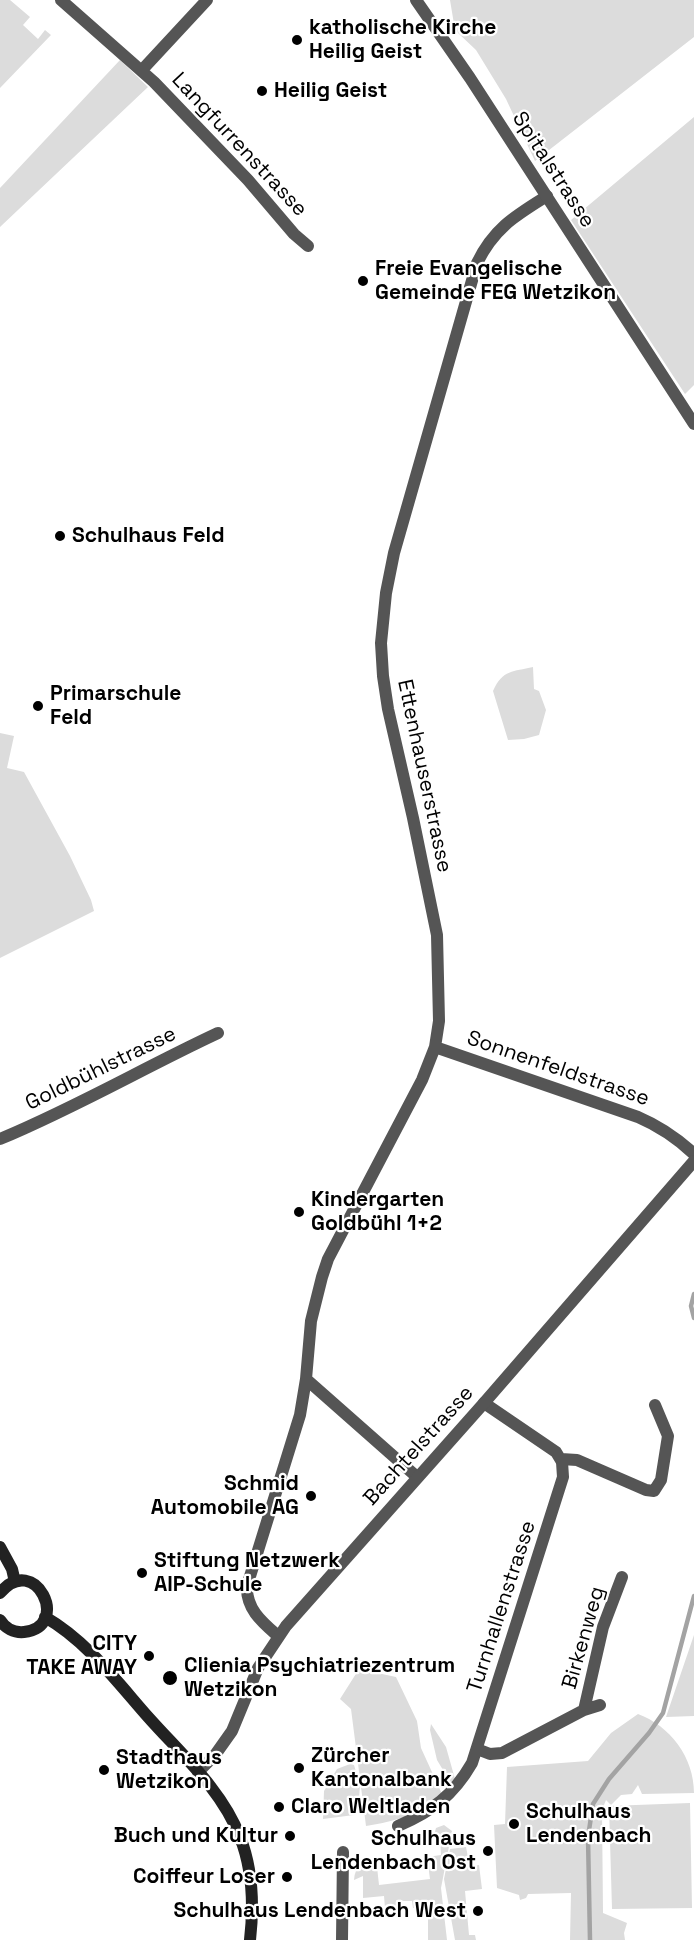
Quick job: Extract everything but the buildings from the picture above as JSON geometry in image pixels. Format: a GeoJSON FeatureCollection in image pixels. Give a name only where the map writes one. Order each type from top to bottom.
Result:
{"type":"FeatureCollection","features":[{"type":"Feature","properties":{"kind":"main road"},"geometry":{"type":"LineString","coordinates":[[0,1547],[12,1569],[15,1582]]}},
{"type":"Feature","properties":{"kind":"main road"},"geometry":{"type":"LineString","coordinates":[[0,1593],[15,1582],[31,1583],[44,1593],[47,1601],[45,1617],[34,1629],[26,1632],[10,1630],[1,1624]]}},
{"type":"Feature","properties":{"kind":"main road"},"geometry":{"type":"LineString","coordinates":[[45,1617],[67,1630],[105,1669],[198,1772],[228,1813],[240,1836],[248,1863],[252,1892],[250,1940]]}},
{"type":"Feature","properties":{"kind":"street","name":"Langfurrenstrasse"},"geometry":{"type":"LineString","coordinates":[[61,0],[142,70],[234,165],[294,234],[308,246]]}},
{"type":"Feature","properties":{"kind":"street","name":"Langfurrenstrasse"},"geometry":{"type":"LineString","coordinates":[[142,70],[207,0]]}},
{"type":"Feature","properties":{"kind":"street","name":"Spitalstrasse"},"geometry":{"type":"LineString","coordinates":[[416,0],[449,46],[694,424]]}},
{"type":"Feature","properties":{"kind":"street","name":"Ettenhauserstrasse"},"geometry":{"type":"LineString","coordinates":[[278,1636],[255,1613],[247,1596],[247,1586],[300,1415],[314,1305],[325,1268],[422,1080],[435,1047],[440,1021],[437,935],[388,709],[383,676],[381,643],[386,593],[402,521],[477,263],[486,245],[497,231],[547,196]]}},
{"type":"Feature","properties":{"kind":"street","name":"Goldbühlstrasse"},"geometry":{"type":"LineString","coordinates":[[0,1139],[44,1120],[218,1033]]}},
{"type":"Feature","properties":{"kind":"street","name":"Sonnenfeldstrasse"},"geometry":{"type":"LineString","coordinates":[[435,1047],[638,1117],[652,1123],[694,1154]]}},
{"type":"Feature","properties":{"kind":"street","name":"Bachtelstrasse"},"geometry":{"type":"LineString","coordinates":[[198,1772],[215,1755],[232,1731],[258,1668],[278,1636],[694,1161]]}},
{"type":"Feature","properties":{"kind":"street"},"geometry":{"type":"LineString","coordinates":[[306,1379],[417,1476]]}},
{"type":"Feature","properties":{"kind":"street"},"geometry":{"type":"LineString","coordinates":[[484,1402],[553,1450],[561,1459],[577,1460],[646,1490],[654,1491],[661,1480],[668,1436],[655,1405]]}},
{"type":"Feature","properties":{"kind":"street","name":"Turnhallenstrasse"},"geometry":{"type":"LineString","coordinates":[[398,1826],[423,1815],[449,1794],[465,1774],[477,1749],[562,1481],[564,1469],[561,1459]]}},
{"type":"Feature","properties":{"kind":"street","name":"Birkenweg"},"geometry":{"type":"LineString","coordinates":[[584,1710],[603,1627],[622,1577]]}},
{"type":"Feature","properties":{"kind":"street","name":"Birkenweg"},"geometry":{"type":"LineString","coordinates":[[477,1749],[490,1754],[502,1753],[584,1710],[600,1705]]}},
{"type":"Feature","properties":{"kind":"street"},"geometry":{"type":"LineString","coordinates":[[342,1940],[343,1852]]}},
{"type":"Feature","properties":{"kind":"shaded area"},"geometry":{"type":"Polygon","coordinates":[[[0,0],[10,0],[30,17],[23,25],[38,39],[45,30],[51,35],[0,88],[0,0]]]}},
{"type":"Feature","properties":{"kind":"shaded area"},"geometry":{"type":"Polygon","coordinates":[[[450,0],[694,0],[694,37],[535,161],[506,99],[476,50],[458,33],[450,0]]]}},
{"type":"Feature","properties":{"kind":"shaded area"},"geometry":{"type":"Polygon","coordinates":[[[120,60],[148,87],[0,227],[0,188],[120,60]]]}},
{"type":"Feature","properties":{"kind":"shaded area"},"geometry":{"type":"Polygon","coordinates":[[[694,117],[694,385],[685,394],[571,220],[694,117]]]}},
{"type":"Feature","properties":{"kind":"shaded area"},"geometry":{"type":"Polygon","coordinates":[[[533,667],[534,689],[539,691],[546,710],[539,735],[508,740],[493,691],[505,675],[533,667]]]}},
{"type":"Feature","properties":{"kind":"shaded area"},"geometry":{"type":"Polygon","coordinates":[[[0,733],[14,736],[7,768],[24,772],[70,856],[94,911],[0,958],[0,733]]]}},
{"type":"Feature","properties":{"kind":"shaded area"},"geometry":{"type":"Polygon","coordinates":[[[694,1635],[694,1716],[666,1717],[694,1635]]]}},
{"type":"Feature","properties":{"kind":"shaded area"},"geometry":{"type":"Polygon","coordinates":[[[359,1669],[396,1677],[417,1721],[421,1748],[442,1794],[406,1816],[366,1826],[351,1709],[340,1699],[359,1669]]]}},
{"type":"Feature","properties":{"kind":"shaded area"},"geometry":{"type":"Polygon","coordinates":[[[638,1714],[660,1726],[678,1744],[690,1767],[694,1793],[642,1794],[638,1785],[632,1794],[621,1795],[611,1805],[606,1800],[602,1810],[603,1913],[627,1923],[624,1933],[625,1940],[570,1940],[571,1893],[528,1894],[526,1898],[520,1900],[519,1895],[497,1888],[494,1825],[505,1824],[507,1767],[588,1761],[611,1733],[638,1714]]]}},
{"type":"Feature","properties":{"kind":"shaded area"},"geometry":{"type":"Polygon","coordinates":[[[431,1724],[446,1747],[455,1779],[452,1785],[437,1760],[430,1730],[431,1724]]]}},
{"type":"Feature","properties":{"kind":"shaded area"},"geometry":{"type":"Polygon","coordinates":[[[350,1764],[354,1765],[360,1785],[358,1812],[354,1815],[323,1819],[324,1791],[337,1769],[350,1764]]]}},
{"type":"Feature","properties":{"kind":"shaded area"},"geometry":{"type":"Polygon","coordinates":[[[690,1803],[692,1908],[612,1909],[609,1806],[690,1803]]]}},
{"type":"Feature","properties":{"kind":"shaded area"},"geometry":{"type":"Polygon","coordinates":[[[444,1825],[452,1831],[441,1888],[447,1940],[428,1940],[428,1908],[413,1908],[412,1901],[398,1901],[398,1908],[385,1908],[384,1896],[363,1898],[363,1876],[354,1880],[360,1864],[376,1858],[379,1885],[430,1879],[427,1857],[441,1855],[440,1836],[434,1835],[436,1828],[444,1825]]]}},
{"type":"Feature","properties":{"kind":"shaded area"},"geometry":{"type":"Polygon","coordinates":[[[466,1847],[470,1867],[479,1865],[482,1889],[465,1891],[469,1935],[475,1935],[476,1940],[455,1940],[444,1879],[450,1849],[466,1847]]]}},
{"type":"Feature","properties":{"kind":"waterway"},"geometry":{"type":"LineString","coordinates":[[694,1294],[691,1306],[694,1318]]}},
{"type":"Feature","properties":{"kind":"waterway"},"geometry":{"type":"LineString","coordinates":[[590,1940],[588,1837],[593,1804],[609,1779],[649,1733],[663,1713],[694,1596]]}},
{"type":"Feature","properties":{"kind":"place","name":"katholische Kirche Heilig Geist"},"geometry":{"type":"Point","coordinates":[297,40]}},
{"type":"Feature","properties":{"kind":"place","name":"Heilig Geist"},"geometry":{"type":"Point","coordinates":[262,91]}},
{"type":"Feature","properties":{"kind":"place","name":"Freie Evangelische Gemeinde FEG Wetzikon"},"geometry":{"type":"Point","coordinates":[363,281]}},
{"type":"Feature","properties":{"kind":"place","name":"Schulhaus Feld"},"geometry":{"type":"Point","coordinates":[60,536]}},
{"type":"Feature","properties":{"kind":"place","name":"Primarschule Feld"},"geometry":{"type":"Point","coordinates":[38,706]}},
{"type":"Feature","properties":{"kind":"place","name":"Kindergarten Goldbühl 1+2"},"geometry":{"type":"Point","coordinates":[299,1212]}},
{"type":"Feature","properties":{"kind":"place","name":"Schmid Automobile AG"},"geometry":{"type":"Point","coordinates":[311,1496]}},
{"type":"Feature","properties":{"kind":"place","name":"Stiftung Netzwerk AIP-Schule"},"geometry":{"type":"Point","coordinates":[142,1573]}},
{"type":"Feature","properties":{"kind":"place","name":"CITY TAKE AWAY"},"geometry":{"type":"Point","coordinates":[149,1656]}},
{"type":"Feature","properties":{"kind":"place","name":"Clienia Psychiatriezentrum Wetzikon"},"geometry":{"type":"Point","coordinates":[170,1678]}},
{"type":"Feature","properties":{"kind":"place","name":"Zürcher Kantonalbank"},"geometry":{"type":"Point","coordinates":[299,1768]}},
{"type":"Feature","properties":{"kind":"place","name":"Stadthaus Wetzikon"},"geometry":{"type":"Point","coordinates":[104,1770]}},
{"type":"Feature","properties":{"kind":"place","name":"Claro Weltladen"},"geometry":{"type":"Point","coordinates":[279,1807]}},
{"type":"Feature","properties":{"kind":"place","name":"Schulhaus Lendenbach"},"geometry":{"type":"Point","coordinates":[514,1824]}},
{"type":"Feature","properties":{"kind":"place","name":"Buch und Kultur"},"geometry":{"type":"Point","coordinates":[290,1836]}},
{"type":"Feature","properties":{"kind":"place","name":"Schulhaus Lendenbach Ost"},"geometry":{"type":"Point","coordinates":[488,1851]}},
{"type":"Feature","properties":{"kind":"place","name":"Coiffeur Loser"},"geometry":{"type":"Point","coordinates":[287,1877]}},
{"type":"Feature","properties":{"kind":"place","name":"Schulhaus Lendenbach West"},"geometry":{"type":"Point","coordinates":[478,1911]}}]}
